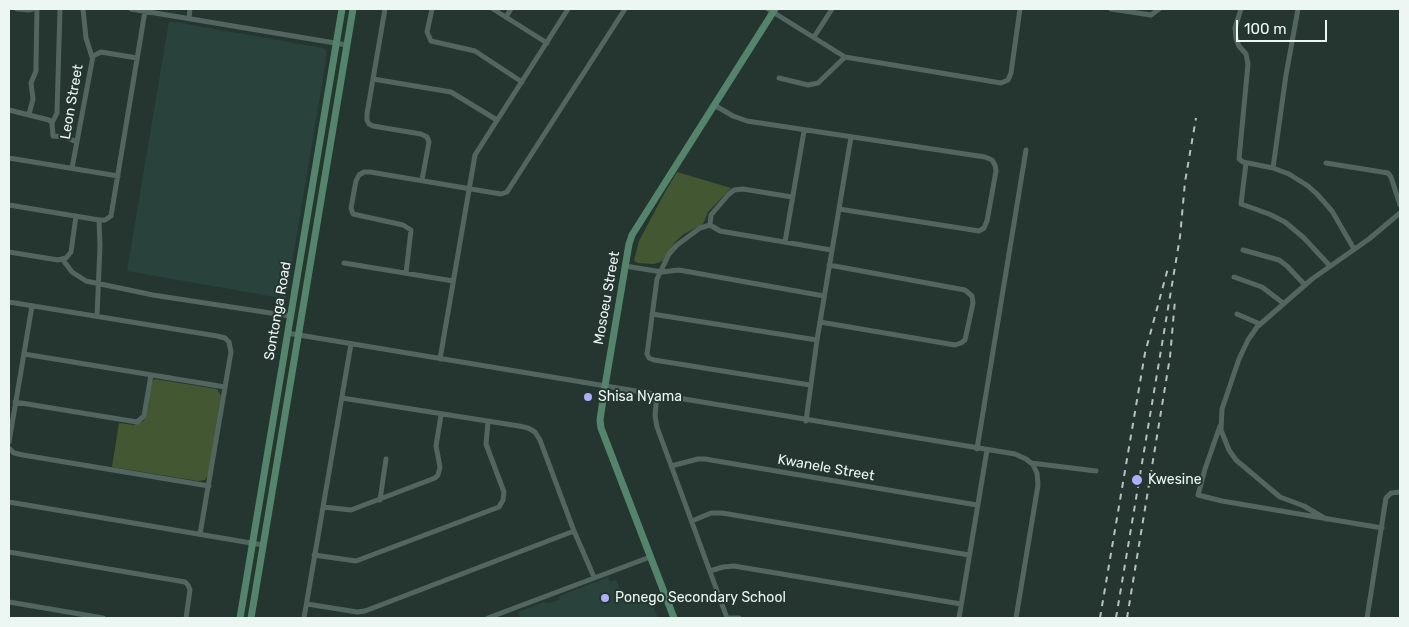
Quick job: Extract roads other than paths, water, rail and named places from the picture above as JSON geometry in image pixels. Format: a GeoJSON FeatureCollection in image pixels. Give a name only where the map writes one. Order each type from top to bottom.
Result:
{"type":"FeatureCollection","features":[{"type":"Feature","properties":{"kind":"main road","name":"Sontonga Road"},"geometry":{"type":"LineString","coordinates":[[240,618],[342,9]]}},
{"type":"Feature","properties":{"kind":"main road","name":"Sontonga Road"},"geometry":{"type":"LineString","coordinates":[[250,618],[353,9]]}},
{"type":"Feature","properties":{"kind":"main road","name":"Mosoeu Street"},"geometry":{"type":"LineString","coordinates":[[674,618],[601,428],[600,420],[605,386],[629,244],[634,231],[772,10]]}},
{"type":"Feature","properties":{"kind":"street"},"geometry":{"type":"LineString","coordinates":[[17,9],[33,9]]}},
{"type":"Feature","properties":{"kind":"street"},"geometry":{"type":"LineString","coordinates":[[29,114],[33,99],[31,83],[35,74],[36,63],[37,9]]}},
{"type":"Feature","properties":{"kind":"street"},"geometry":{"type":"LineString","coordinates":[[60,9],[57,113],[52,123],[53,136],[77,142]]}},
{"type":"Feature","properties":{"kind":"street"},"geometry":{"type":"LineString","coordinates":[[83,9],[87,41],[92,57]]}},
{"type":"Feature","properties":{"kind":"street"},"geometry":{"type":"LineString","coordinates":[[131,9],[347,45]]}},
{"type":"Feature","properties":{"kind":"street"},"geometry":{"type":"LineString","coordinates":[[189,18],[190,9]]}},
{"type":"Feature","properties":{"kind":"street"},"geometry":{"type":"LineString","coordinates":[[385,9],[367,114],[368,122],[373,126],[421,134],[427,137],[429,142],[422,180]]}},
{"type":"Feature","properties":{"kind":"street"},"geometry":{"type":"LineString","coordinates":[[432,9],[427,32],[431,40],[474,51],[522,82]]}},
{"type":"Feature","properties":{"kind":"street"},"geometry":{"type":"LineString","coordinates":[[493,9],[547,43]]}},
{"type":"Feature","properties":{"kind":"street"},"geometry":{"type":"LineString","coordinates":[[506,17],[511,9]]}},
{"type":"Feature","properties":{"kind":"street"},"geometry":{"type":"LineString","coordinates":[[440,359],[475,155],[568,9]]}},
{"type":"Feature","properties":{"kind":"street"},"geometry":{"type":"LineString","coordinates":[[406,272],[412,230],[403,225],[354,216],[351,211],[356,181],[360,174],[367,172],[501,194],[509,191],[625,9]]}},
{"type":"Feature","properties":{"kind":"street"},"geometry":{"type":"LineString","coordinates":[[814,37],[832,9]]}},
{"type":"Feature","properties":{"kind":"street"},"geometry":{"type":"LineString","coordinates":[[772,10],[845,57],[1005,82],[1011,73],[1020,9]]}},
{"type":"Feature","properties":{"kind":"street"},"geometry":{"type":"LineString","coordinates":[[1111,9],[1151,15],[1159,9]]}},
{"type":"Feature","properties":{"kind":"street"},"geometry":{"type":"LineString","coordinates":[[1241,9],[1235,28],[1236,38],[1239,46],[1246,54],[1248,64],[1239,156],[1241,161],[1273,168],[1289,174],[1318,194],[1340,223],[1354,249]]}},
{"type":"Feature","properties":{"kind":"street"},"geometry":{"type":"LineString","coordinates":[[1273,168],[1286,75],[1298,9]]}},
{"type":"Feature","properties":{"kind":"street"},"geometry":{"type":"LineString","coordinates":[[9,205],[99,220],[106,220],[112,214],[145,11]]}},
{"type":"Feature","properties":{"kind":"street","name":"Leon Street"},"geometry":{"type":"LineString","coordinates":[[72,168],[92,57],[96,53],[101,52],[137,58]]}},
{"type":"Feature","properties":{"kind":"street"},"geometry":{"type":"LineString","coordinates":[[779,78],[808,84],[818,83],[845,57]]}},
{"type":"Feature","properties":{"kind":"street"},"geometry":{"type":"LineString","coordinates":[[373,79],[451,92],[498,120]]}},
{"type":"Feature","properties":{"kind":"street"},"geometry":{"type":"LineString","coordinates":[[714,105],[742,120],[985,158],[994,163],[996,171],[987,221],[984,228],[979,231],[839,209]]}},
{"type":"Feature","properties":{"kind":"street"},"geometry":{"type":"LineString","coordinates":[[9,110],[49,120],[52,123]]}},
{"type":"Feature","properties":{"kind":"street"},"geometry":{"type":"LineString","coordinates":[[785,242],[804,130]]}},
{"type":"Feature","properties":{"kind":"street"},"geometry":{"type":"LineString","coordinates":[[806,421],[831,250],[851,137]]}},
{"type":"Feature","properties":{"kind":"street"},"geometry":{"type":"LineString","coordinates":[[977,449],[1026,150]]}},
{"type":"Feature","properties":{"kind":"street"},"geometry":{"type":"LineString","coordinates":[[9,158],[118,176]]}},
{"type":"Feature","properties":{"kind":"street"},"geometry":{"type":"LineString","coordinates":[[1326,162],[1388,173],[1400,205]]}},
{"type":"Feature","properties":{"kind":"street"},"geometry":{"type":"LineString","coordinates":[[1246,163],[1241,204],[1285,222],[1304,238],[1330,266]]}},
{"type":"Feature","properties":{"kind":"street"},"geometry":{"type":"LineString","coordinates":[[710,225],[711,215],[728,195],[736,189],[792,197]]}},
{"type":"Feature","properties":{"kind":"street"},"geometry":{"type":"LineString","coordinates":[[1382,528],[1222,501],[1198,495],[1204,469],[1220,424],[1222,409],[1239,359],[1248,340],[1260,324],[1283,303],[1400,213]]}},
{"type":"Feature","properties":{"kind":"street"},"geometry":{"type":"LineString","coordinates":[[63,260],[71,252],[76,216]]}},
{"type":"Feature","properties":{"kind":"street"},"geometry":{"type":"LineString","coordinates":[[97,316],[99,220]]}},
{"type":"Feature","properties":{"kind":"street"},"geometry":{"type":"LineString","coordinates":[[710,225],[720,231],[831,250]]}},
{"type":"Feature","properties":{"kind":"street"},"geometry":{"type":"LineString","coordinates":[[710,225],[702,227],[677,244],[669,254],[657,279],[647,351],[648,356],[651,359],[810,386]]}},
{"type":"Feature","properties":{"kind":"street"},"geometry":{"type":"LineString","coordinates":[[1242,250],[1267,255],[1279,260],[1305,285]]}},
{"type":"Feature","properties":{"kind":"street"},"geometry":{"type":"LineString","coordinates":[[9,252],[63,260],[80,279],[99,284],[221,306],[290,316]]}},
{"type":"Feature","properties":{"kind":"street"},"geometry":{"type":"LineString","coordinates":[[344,263],[453,280]]}},
{"type":"Feature","properties":{"kind":"street"},"geometry":{"type":"LineString","coordinates":[[820,322],[955,345],[961,344],[966,337],[973,303],[972,296],[965,290],[829,265]]}},
{"type":"Feature","properties":{"kind":"street"},"geometry":{"type":"LineString","coordinates":[[625,266],[662,272],[679,270],[824,296]]}},
{"type":"Feature","properties":{"kind":"street"},"geometry":{"type":"LineString","coordinates":[[1234,277],[1262,287],[1283,303]]}},
{"type":"Feature","properties":{"kind":"street"},"geometry":{"type":"LineString","coordinates":[[9,302],[225,338],[230,342],[231,348],[225,388],[200,534]]}},
{"type":"Feature","properties":{"kind":"street"},"geometry":{"type":"LineString","coordinates":[[9,442],[32,306]]}},
{"type":"Feature","properties":{"kind":"street"},"geometry":{"type":"LineString","coordinates":[[652,314],[817,340]]}},
{"type":"Feature","properties":{"kind":"street"},"geometry":{"type":"LineString","coordinates":[[1237,314],[1260,324]]}},
{"type":"Feature","properties":{"kind":"street"},"geometry":{"type":"LineString","coordinates":[[287,333],[1021,456],[1031,463],[1037,473],[1038,486],[1016,618]]}},
{"type":"Feature","properties":{"kind":"street"},"geometry":{"type":"LineString","coordinates":[[304,618],[351,344]]}},
{"type":"Feature","properties":{"kind":"street"},"geometry":{"type":"LineString","coordinates":[[24,354],[225,388]]}},
{"type":"Feature","properties":{"kind":"street"},"geometry":{"type":"LineString","coordinates":[[15,402],[137,422],[144,416],[151,375]]}},
{"type":"Feature","properties":{"kind":"street"},"geometry":{"type":"LineString","coordinates":[[657,394],[656,423],[726,618],[739,618]]}},
{"type":"Feature","properties":{"kind":"street"},"geometry":{"type":"LineString","coordinates":[[342,398],[524,427],[531,430],[537,436],[594,578]]}},
{"type":"Feature","properties":{"kind":"street"},"geometry":{"type":"LineString","coordinates":[[323,506],[349,510],[432,480],[438,475],[440,467],[436,446],[441,415]]}},
{"type":"Feature","properties":{"kind":"street"},"geometry":{"type":"LineString","coordinates":[[314,555],[356,561],[499,506],[503,500],[504,492],[486,442],[488,422]]}},
{"type":"Feature","properties":{"kind":"street"},"geometry":{"type":"LineString","coordinates":[[1220,424],[1223,437],[1236,460],[1280,497],[1304,506],[1326,519]]}},
{"type":"Feature","properties":{"kind":"street"},"geometry":{"type":"LineString","coordinates":[[9,448],[14,453],[22,455],[209,486]]}},
{"type":"Feature","properties":{"kind":"street"},"geometry":{"type":"LineString","coordinates":[[959,618],[987,450]]}},
{"type":"Feature","properties":{"kind":"street"},"geometry":{"type":"LineString","coordinates":[[380,500],[386,459]]}},
{"type":"Feature","properties":{"kind":"street","name":"Kwanele Street"},"geometry":{"type":"LineString","coordinates":[[671,466],[705,459],[977,506]]}},
{"type":"Feature","properties":{"kind":"street"},"geometry":{"type":"LineString","coordinates":[[1031,463],[1096,471]]}},
{"type":"Feature","properties":{"kind":"street"},"geometry":{"type":"LineString","coordinates":[[1367,618],[1386,498],[1391,493],[1400,492]]}},
{"type":"Feature","properties":{"kind":"street"},"geometry":{"type":"LineString","coordinates":[[9,502],[263,545]]}},
{"type":"Feature","properties":{"kind":"street"},"geometry":{"type":"LineString","coordinates":[[692,521],[711,513],[722,512],[969,555]]}},
{"type":"Feature","properties":{"kind":"street"},"geometry":{"type":"LineString","coordinates":[[307,604],[360,612],[574,530]]}},
{"type":"Feature","properties":{"kind":"street"},"geometry":{"type":"LineString","coordinates":[[9,552],[185,582],[190,590],[186,618]]}},
{"type":"Feature","properties":{"kind":"street"},"geometry":{"type":"LineString","coordinates":[[488,618],[650,557]]}},
{"type":"Feature","properties":{"kind":"street"},"geometry":{"type":"LineString","coordinates":[[710,571],[734,566],[961,604]]}},
{"type":"Feature","properties":{"kind":"street"},"geometry":{"type":"LineString","coordinates":[[9,602],[104,618]]}},
{"type":"Feature","properties":{"kind":"railway"},"geometry":{"type":"LineString","coordinates":[[1116,618],[1180,237],[1185,182],[1196,118]]}},
{"type":"Feature","properties":{"kind":"railway"},"geometry":{"type":"LineString","coordinates":[[1100,618],[1145,353],[1168,268]]}},
{"type":"Feature","properties":{"kind":"railway"},"geometry":{"type":"LineString","coordinates":[[1127,618],[1170,357],[1175,300]]}},
{"type":"Feature","properties":{"kind":"place","name":"Shisa Nyama"},"geometry":{"type":"Point","coordinates":[588,397]}},
{"type":"Feature","properties":{"kind":"place","name":"Kwesine"},"geometry":{"type":"Point","coordinates":[1137,480]}},
{"type":"Feature","properties":{"kind":"place","name":"Ponego Secondary School"},"geometry":{"type":"Point","coordinates":[605,598]}}]}
